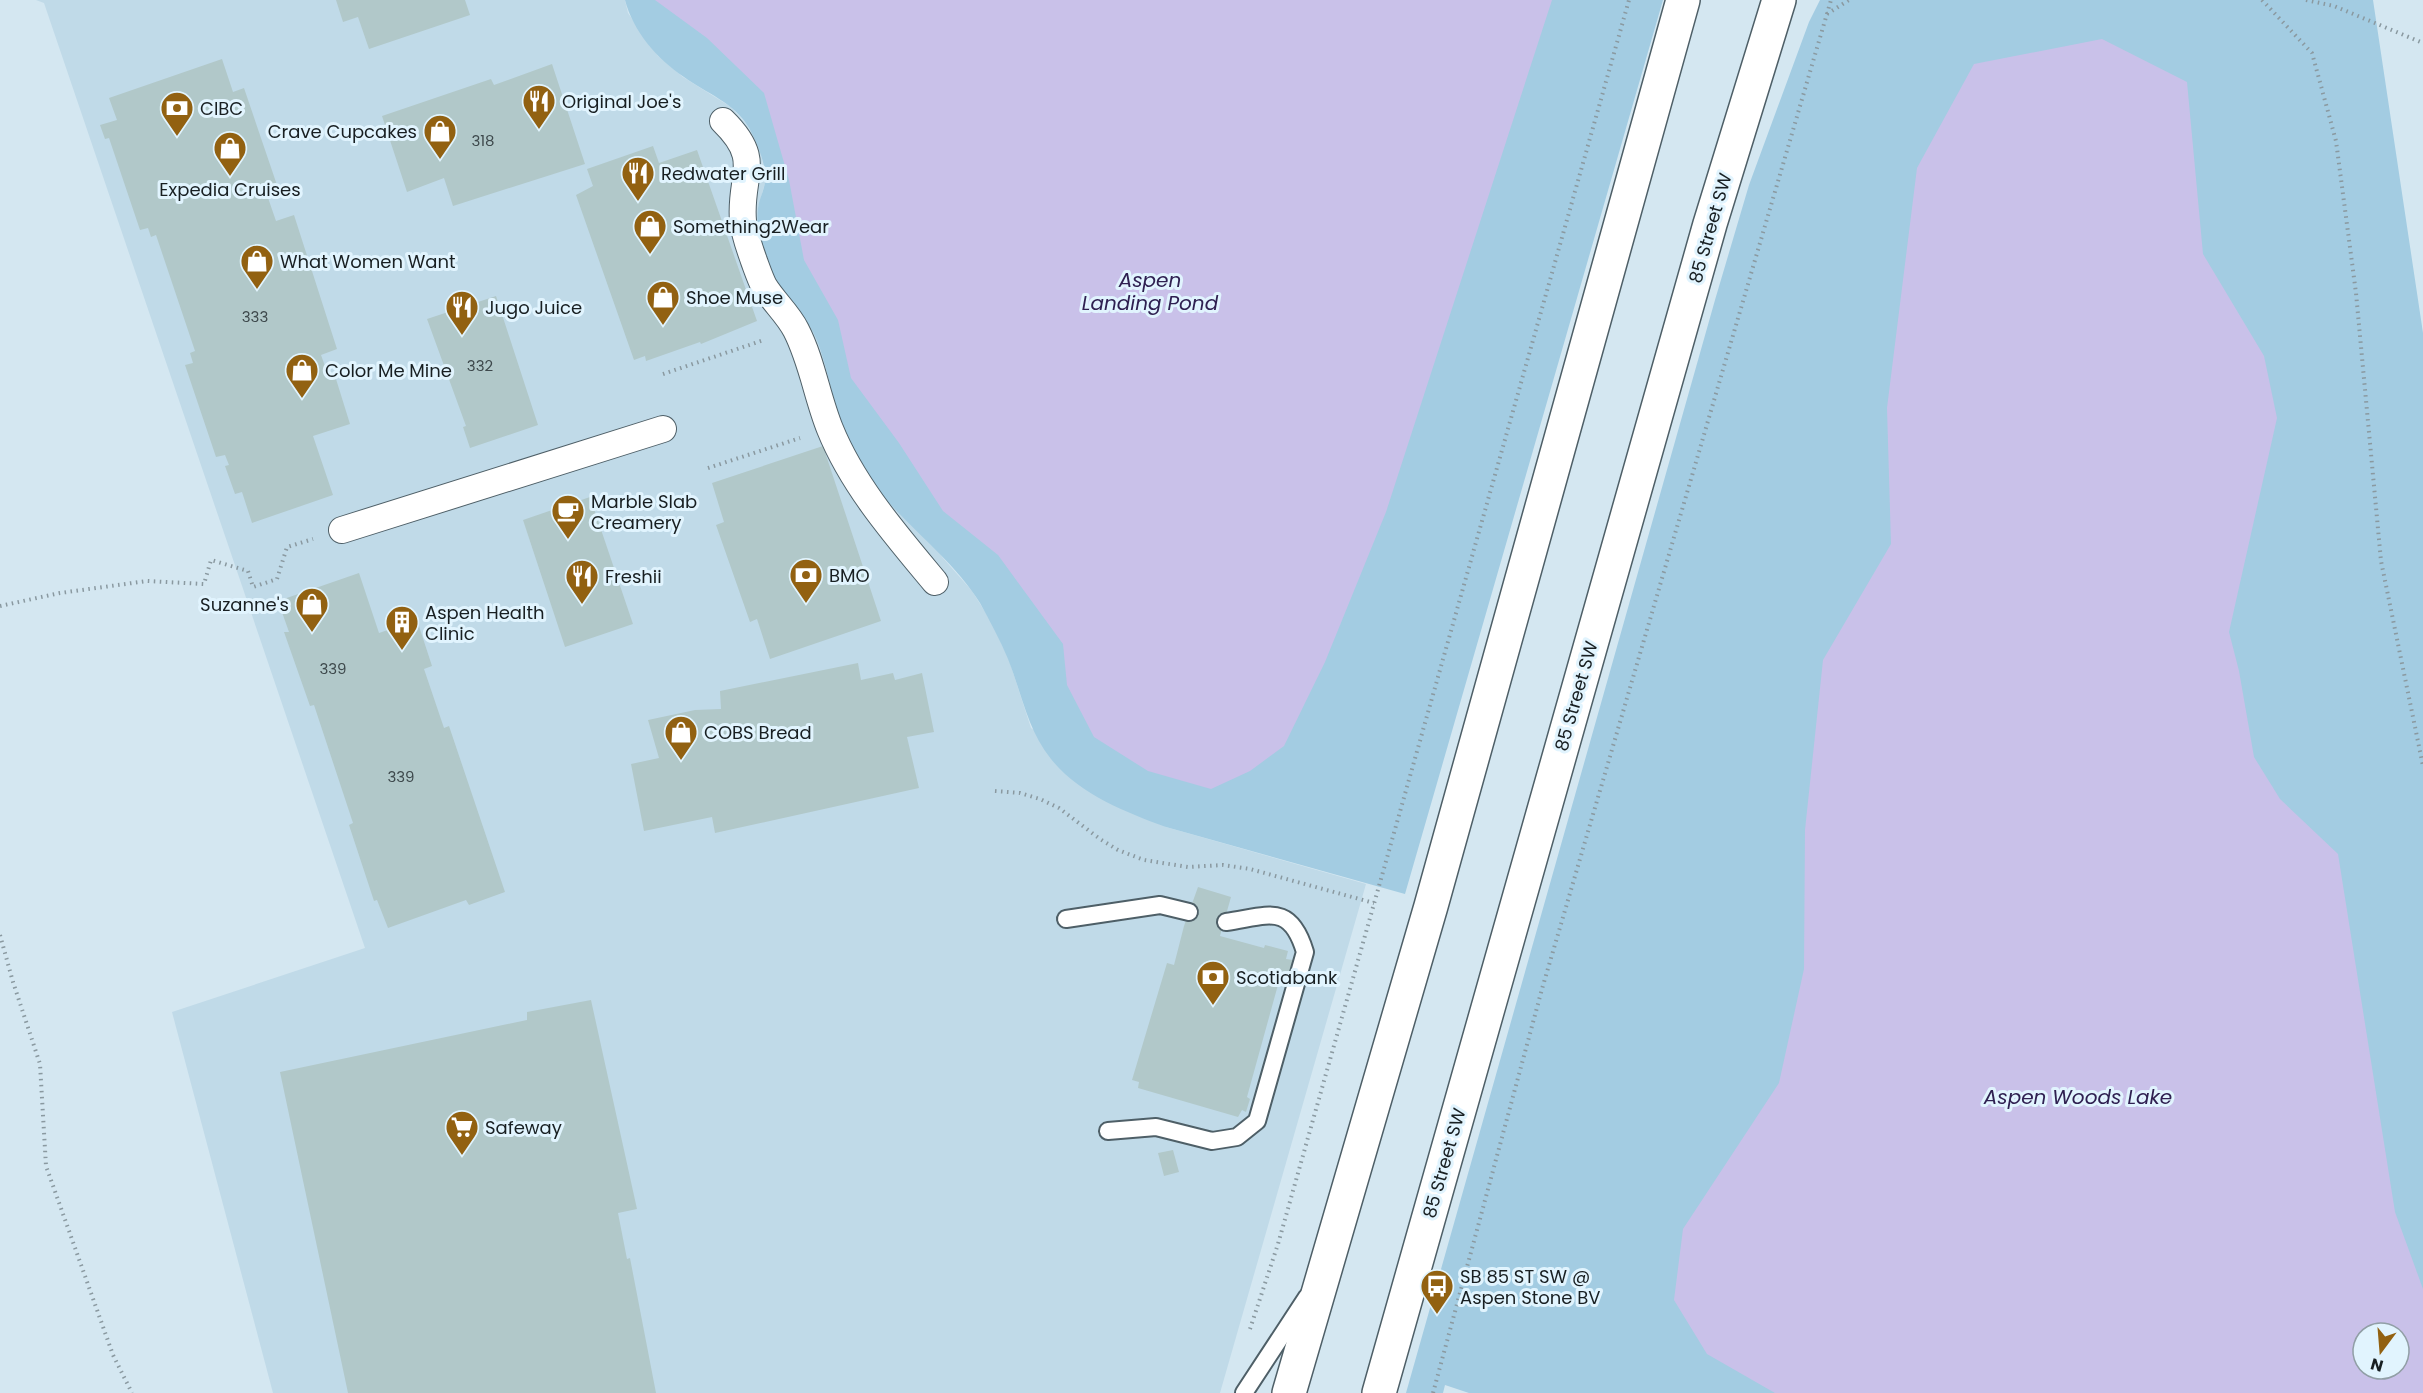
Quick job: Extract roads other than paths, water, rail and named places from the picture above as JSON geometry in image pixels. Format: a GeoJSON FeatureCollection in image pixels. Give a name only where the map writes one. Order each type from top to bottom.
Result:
{"type":"FeatureCollection","features":[{"type":"Feature","properties":{"kind":"main road"},"geometry":{"type":"LineString","coordinates":[[1289,1393],[1431,906],[1683,0]]}},
{"type":"Feature","properties":{"kind":"main road","name":"85 Street SW"},"geometry":{"type":"LineString","coordinates":[[1379,1393],[1710,224],[1779,0]]}},
{"type":"Feature","properties":{"kind":"street"},"geometry":{"type":"LineString","coordinates":[[723,121],[736,134],[746,154],[748,176],[743,198],[743,223],[754,261],[765,286],[796,330],[830,428],[842,454],[869,498],[899,540],[935,582]]}},
{"type":"Feature","properties":{"kind":"street"},"geometry":{"type":"LineString","coordinates":[[342,530],[663,429]]}},
{"type":"Feature","properties":{"kind":"lane"},"geometry":{"type":"LineString","coordinates":[[1066,919],[1160,905],[1189,912]]}},
{"type":"Feature","properties":{"kind":"lane"},"geometry":{"type":"LineString","coordinates":[[1108,1131],[1156,1127],[1212,1141],[1237,1137],[1257,1121],[1305,952],[1299,933],[1287,919],[1264,914],[1226,922]]}},
{"type":"Feature","properties":{"kind":"lane"},"geometry":{"type":"LineString","coordinates":[[1244,1393],[1325,1269]]}},
{"type":"Feature","properties":{"kind":"water","name":"Aspen Landing Pond"},"geometry":{"type":"Polygon","coordinates":[[[655,0],[1552,0],[1386,512],[1325,662],[1284,746],[1250,771],[1211,789],[1148,771],[1094,737],[1067,685],[1063,644],[998,555],[943,511],[899,443],[851,378],[838,320],[804,260],[789,180],[764,93],[707,38],[655,0]]]}},
{"type":"Feature","properties":{"kind":"water","name":"Aspen Woods Lake"},"geometry":{"type":"Polygon","coordinates":[[[2102,39],[2187,82],[2203,254],[2264,356],[2277,418],[2229,632],[2239,671],[2254,757],[2280,799],[2338,854],[2395,1212],[2423,1289],[2423,1393],[1775,1393],[1707,1354],[1674,1300],[1683,1229],[1779,1083],[1804,969],[1805,830],[1823,660],[1891,544],[1887,408],[1917,168],[1974,64],[2102,39]]]}},
{"type":"Feature","properties":{"kind":"place","name":"Original Joe's"},"geometry":{"type":"Point","coordinates":[539,130]}},
{"type":"Feature","properties":{"kind":"place","name":"CIBC"},"geometry":{"type":"Point","coordinates":[177,137]}},
{"type":"Feature","properties":{"kind":"place","name":"Crave Cupcakes"},"geometry":{"type":"Point","coordinates":[440,160]}},
{"type":"Feature","properties":{"kind":"place","name":"Expedia Cruises"},"geometry":{"type":"Point","coordinates":[230,177]}},
{"type":"Feature","properties":{"kind":"place","name":"Redwater Grill"},"geometry":{"type":"Point","coordinates":[638,202]}},
{"type":"Feature","properties":{"kind":"place","name":"Something2Wear"},"geometry":{"type":"Point","coordinates":[650,255]}},
{"type":"Feature","properties":{"kind":"place","name":"What Women Want"},"geometry":{"type":"Point","coordinates":[257,290]}},
{"type":"Feature","properties":{"kind":"place","name":"Shoe Muse"},"geometry":{"type":"Point","coordinates":[663,326]}},
{"type":"Feature","properties":{"kind":"place","name":"Jugo Juice"},"geometry":{"type":"Point","coordinates":[462,336]}},
{"type":"Feature","properties":{"kind":"place","name":"Color Me Mine"},"geometry":{"type":"Point","coordinates":[302,399]}},
{"type":"Feature","properties":{"kind":"place","name":"Marble Slab Creamery"},"geometry":{"type":"Point","coordinates":[568,540]}},
{"type":"Feature","properties":{"kind":"place","name":"BMO"},"geometry":{"type":"Point","coordinates":[806,604]}},
{"type":"Feature","properties":{"kind":"place","name":"Freshii"},"geometry":{"type":"Point","coordinates":[582,605]}},
{"type":"Feature","properties":{"kind":"place","name":"Suzanne's"},"geometry":{"type":"Point","coordinates":[312,633]}},
{"type":"Feature","properties":{"kind":"place","name":"Aspen Health Clinic"},"geometry":{"type":"Point","coordinates":[402,651]}},
{"type":"Feature","properties":{"kind":"place","name":"COBS Bread"},"geometry":{"type":"Point","coordinates":[681,761]}},
{"type":"Feature","properties":{"kind":"place","name":"Scotiabank"},"geometry":{"type":"Point","coordinates":[1213,1006]}},
{"type":"Feature","properties":{"kind":"place","name":"Safeway"},"geometry":{"type":"Point","coordinates":[462,1156]}},
{"type":"Feature","properties":{"kind":"place","name":"SB 85 ST SW @ Aspen Stone BV"},"geometry":{"type":"Point","coordinates":[1437,1315]}}]}
